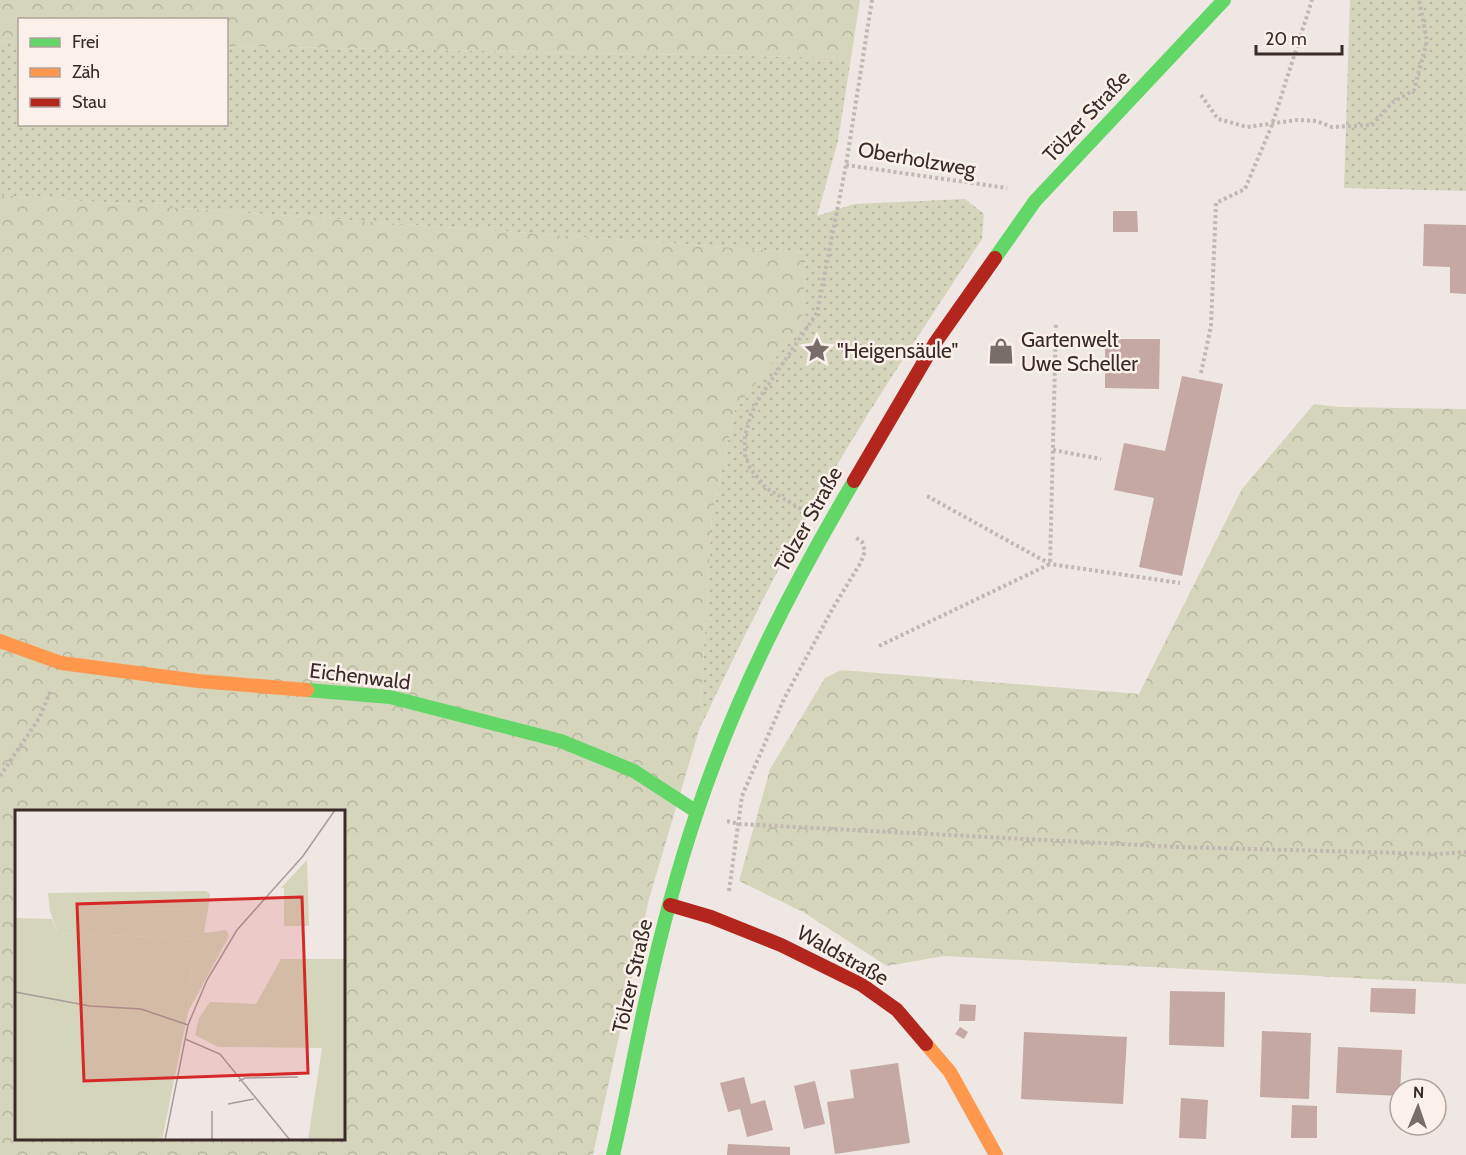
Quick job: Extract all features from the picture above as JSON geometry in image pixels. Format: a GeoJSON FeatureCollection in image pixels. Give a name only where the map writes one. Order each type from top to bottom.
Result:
{"type":"FeatureCollection","features":[{"type":"Feature","properties":{"kind":"main road","name":"Tölzer Straße"},"geometry":{"type":"LineString","coordinates":[[613,1155],[645,1004],[697,812],[727,730],[767,638],[827,526],[935,343],[1035,201],[1224,0]]}},
{"type":"Feature","properties":{"kind":"main road","name":"Eichenwald"},"geometry":{"type":"LineString","coordinates":[[0,641],[61,663],[198,681],[390,697],[561,741],[634,771],[697,812]]}},
{"type":"Feature","properties":{"kind":"main road","name":"Waldstraße"},"geometry":{"type":"LineString","coordinates":[[670,905],[718,920],[781,945],[862,985],[897,1010],[950,1072],[996,1155]]}},
{"type":"Feature","properties":{"kind":"path","name":"Oberholzweg"},"geometry":{"type":"LineString","coordinates":[[872,0],[846,165],[1010,189],[1035,201]]}},
{"type":"Feature","properties":{"kind":"path"},"geometry":{"type":"LineString","coordinates":[[1201,373],[1211,326],[1216,203],[1245,189],[1272,125],[1312,0]]}},
{"type":"Feature","properties":{"kind":"path"},"geometry":{"type":"LineString","coordinates":[[1201,95],[1218,119],[1247,127],[1297,120],[1316,121],[1332,127],[1371,125],[1393,102],[1414,90],[1427,41],[1419,0]]}},
{"type":"Feature","properties":{"kind":"path"},"geometry":{"type":"LineString","coordinates":[[802,510],[766,488],[744,455],[744,436],[751,414],[760,397],[817,313],[846,165]]}},
{"type":"Feature","properties":{"kind":"path"},"geometry":{"type":"LineString","coordinates":[[1050,564],[1056,324]]}},
{"type":"Feature","properties":{"kind":"path"},"geometry":{"type":"LineString","coordinates":[[1053,450],[1101,459]]}},
{"type":"Feature","properties":{"kind":"path"},"geometry":{"type":"LineString","coordinates":[[927,496],[1050,564],[1180,583]]}},
{"type":"Feature","properties":{"kind":"path"},"geometry":{"type":"LineString","coordinates":[[718,920],[730,887],[742,796],[784,699],[865,551],[862,543],[849,533]]}},
{"type":"Feature","properties":{"kind":"path"},"geometry":{"type":"LineString","coordinates":[[879,646],[1050,564]]}},
{"type":"Feature","properties":{"kind":"path"},"geometry":{"type":"LineString","coordinates":[[0,776],[40,717],[61,663]]}},
{"type":"Feature","properties":{"kind":"path"},"geometry":{"type":"LineString","coordinates":[[762,824],[1154,846],[1438,854],[1466,852]]}},
{"type":"Feature","properties":{"kind":"green space"},"geometry":{"type":"Polygon","coordinates":[[[0,0],[860,0],[851,58],[228,46],[228,18],[18,18],[18,42],[0,41],[0,0]]]}},
{"type":"Feature","properties":{"kind":"green space"},"geometry":{"type":"Polygon","coordinates":[[[1350,0],[1466,0],[1466,191],[1344,188],[1350,0]]]}},
{"type":"Feature","properties":{"kind":"green space"},"geometry":{"type":"Polygon","coordinates":[[[0,41],[18,42],[18,126],[228,126],[228,46],[851,58],[838,141],[817,216],[854,204],[965,199],[984,214],[982,239],[820,494],[760,605],[699,730],[712,514],[735,410],[802,324],[806,253],[0,195],[0,41]]]}},
{"type":"Feature","properties":{"kind":"green space"},"geometry":{"type":"Polygon","coordinates":[[[0,195],[806,253],[802,324],[735,410],[712,514],[699,730],[649,899],[593,1155],[0,1155],[0,195]]]}},
{"type":"Feature","properties":{"kind":"green space"},"geometry":{"type":"Polygon","coordinates":[[[1314,404],[1339,407],[1466,409],[1466,984],[944,956],[887,966],[803,912],[739,881],[770,769],[825,678],[841,670],[1139,694],[1242,489],[1314,404]]]}},
{"type":"Feature","properties":{"kind":"building"},"geometry":{"type":"Polygon","coordinates":[[[1113,211],[1137,211],[1138,232],[1113,232],[1113,211]]]}},
{"type":"Feature","properties":{"kind":"building"},"geometry":{"type":"Polygon","coordinates":[[[1424,224],[1466,225],[1466,294],[1450,293],[1450,267],[1423,266],[1424,224]]]}},
{"type":"Feature","properties":{"kind":"building"},"geometry":{"type":"Polygon","coordinates":[[[1105,339],[1160,339],[1159,389],[1105,388],[1105,339]]]}},
{"type":"Feature","properties":{"kind":"building"},"geometry":{"type":"Polygon","coordinates":[[[1182,376],[1223,384],[1182,576],[1139,567],[1154,498],[1114,490],[1124,443],[1165,451],[1182,376]]]}},
{"type":"Feature","properties":{"kind":"building"},"geometry":{"type":"Polygon","coordinates":[[[1371,988],[1416,989],[1415,1014],[1370,1012],[1371,988]]]}},
{"type":"Feature","properties":{"kind":"building"},"geometry":{"type":"Polygon","coordinates":[[[1170,991],[1225,992],[1224,1047],[1169,1045],[1170,991]]]}},
{"type":"Feature","properties":{"kind":"building"},"geometry":{"type":"Polygon","coordinates":[[[960,1004],[976,1005],[975,1021],[959,1021],[960,1004]]]}},
{"type":"Feature","properties":{"kind":"building"},"geometry":{"type":"Polygon","coordinates":[[[960,1027],[968,1032],[964,1039],[955,1034],[960,1027]]]}},
{"type":"Feature","properties":{"kind":"building"},"geometry":{"type":"Polygon","coordinates":[[[1262,1031],[1311,1033],[1309,1099],[1260,1097],[1262,1031]]]}},
{"type":"Feature","properties":{"kind":"building"},"geometry":{"type":"Polygon","coordinates":[[[1024,1032],[1127,1037],[1123,1104],[1021,1099],[1024,1032]]]}},
{"type":"Feature","properties":{"kind":"building"},"geometry":{"type":"Polygon","coordinates":[[[1338,1047],[1402,1050],[1401,1077],[1388,1077],[1388,1095],[1336,1093],[1338,1047]]]}},
{"type":"Feature","properties":{"kind":"building"},"geometry":{"type":"Polygon","coordinates":[[[898,1063],[910,1143],[835,1154],[827,1102],[854,1098],[850,1070],[898,1063]]]}},
{"type":"Feature","properties":{"kind":"building"},"geometry":{"type":"Polygon","coordinates":[[[744,1077],[751,1104],[765,1100],[773,1130],[747,1137],[740,1109],[728,1112],[720,1083],[744,1077]]]}},
{"type":"Feature","properties":{"kind":"building"},"geometry":{"type":"Polygon","coordinates":[[[815,1081],[825,1124],[804,1129],[794,1086],[815,1081]]]}},
{"type":"Feature","properties":{"kind":"building"},"geometry":{"type":"Polygon","coordinates":[[[1181,1098],[1208,1100],[1206,1139],[1179,1138],[1181,1098]]]}},
{"type":"Feature","properties":{"kind":"building"},"geometry":{"type":"Polygon","coordinates":[[[1292,1105],[1317,1106],[1317,1138],[1291,1138],[1292,1105]]]}},
{"type":"Feature","properties":{"kind":"building"},"geometry":{"type":"Polygon","coordinates":[[[728,1144],[790,1147],[790,1155],[727,1155],[728,1144]]]}},
{"type":"Feature","properties":{"kind":"traffic: fast"},"geometry":{"type":"LineString","coordinates":[[995,258],[1035,201],[1224,0]]}},
{"type":"Feature","properties":{"kind":"traffic: fast"},"geometry":{"type":"LineString","coordinates":[[613,1155],[662,931],[689,835],[712,768],[747,684],[787,601],[854,481]]}},
{"type":"Feature","properties":{"kind":"traffic: fast"},"geometry":{"type":"LineString","coordinates":[[307,690],[390,697],[561,741],[634,771],[697,812]]}},
{"type":"Feature","properties":{"kind":"traffic: slow"},"geometry":{"type":"LineString","coordinates":[[0,641],[61,663],[198,681],[307,690]]}},
{"type":"Feature","properties":{"kind":"traffic: slow"},"geometry":{"type":"LineString","coordinates":[[926,1044],[950,1072],[996,1155]]}},
{"type":"Feature","properties":{"kind":"traffic: jam"},"geometry":{"type":"LineString","coordinates":[[854,481],[935,343],[995,258]]}},
{"type":"Feature","properties":{"kind":"traffic: jam"},"geometry":{"type":"LineString","coordinates":[[670,905],[711,917],[781,945],[862,985],[897,1010],[926,1044]]}},
{"type":"Feature","properties":{"kind":"place","name":"\"Heigensäule\""},"geometry":{"type":"Point","coordinates":[817,350]}},
{"type":"Feature","properties":{"kind":"place","name":"Gartenwelt Uwe Scheller"},"geometry":{"type":"Point","coordinates":[1001,351]}}]}
